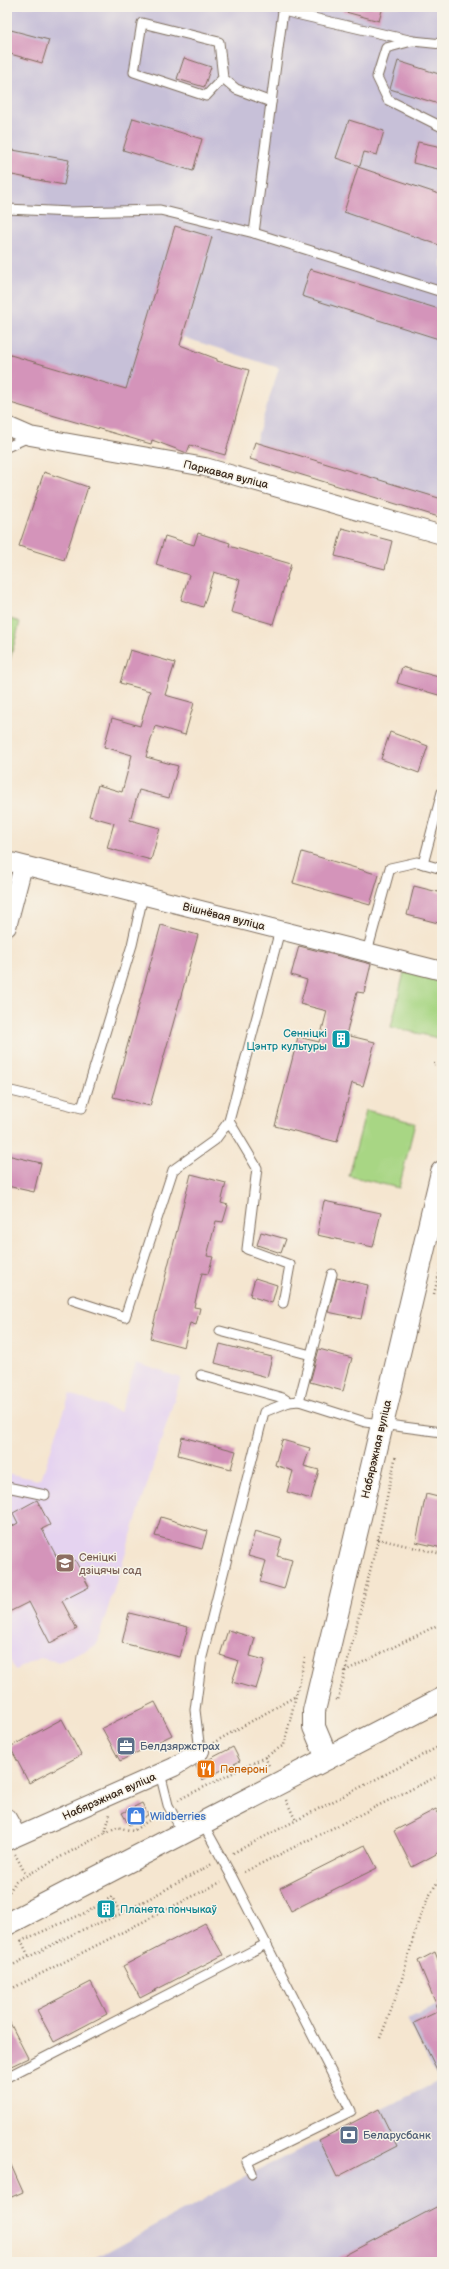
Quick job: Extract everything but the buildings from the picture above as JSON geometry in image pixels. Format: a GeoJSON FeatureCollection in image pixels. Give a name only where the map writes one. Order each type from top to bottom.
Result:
{"type":"FeatureCollection","features":[{"type":"Feature","properties":{"kind":"street","name":"Паркавая вуліца"},"geometry":{"type":"LineString","coordinates":[[7,426],[30,436],[205,467],[442,535]]}},
{"type":"Feature","properties":{"kind":"street","name":"Вішнёвая вуліца"},"geometry":{"type":"LineString","coordinates":[[15,864],[442,971]]}},
{"type":"Feature","properties":{"kind":"street"},"geometry":{"type":"LineString","coordinates":[[7,927],[15,864]]}},
{"type":"Feature","properties":{"kind":"street","name":"Набярэжная вуліца"},"geometry":{"type":"LineString","coordinates":[[327,1758],[314,1727],[306,1697],[392,1426],[442,1172]]}},
{"type":"Feature","properties":{"kind":"street"},"geometry":{"type":"LineString","coordinates":[[7,1924],[203,1824],[442,1699]]}},
{"type":"Feature","properties":{"kind":"street","name":"Набярэжная вуліца"},"geometry":{"type":"LineString","coordinates":[[11,1839],[174,1767],[200,1751]]}},
{"type":"Feature","properties":{"kind":"street"},"geometry":{"type":"LineString","coordinates":[[7,1818],[11,1839]]}},
{"type":"Feature","properties":{"kind":"lane"},"geometry":{"type":"LineString","coordinates":[[254,233],[282,9],[413,41],[442,44]]}},
{"type":"Feature","properties":{"kind":"lane"},"geometry":{"type":"LineString","coordinates":[[223,78],[206,96],[134,72],[142,23],[219,42],[223,78],[236,89],[271,102]]}},
{"type":"Feature","properties":{"kind":"lane"},"geometry":{"type":"LineString","coordinates":[[413,41],[386,48],[376,77],[388,100],[442,127]]}},
{"type":"Feature","properties":{"kind":"lane"},"geometry":{"type":"LineString","coordinates":[[7,209],[71,212],[160,210],[254,233],[442,292]]}},
{"type":"Feature","properties":{"kind":"lane"},"geometry":{"type":"LineString","coordinates":[[7,447],[30,436]]}},
{"type":"Feature","properties":{"kind":"lane"},"geometry":{"type":"LineString","coordinates":[[423,864],[442,792]]}},
{"type":"Feature","properties":{"kind":"lane"},"geometry":{"type":"LineString","coordinates":[[367,952],[390,868],[417,862],[442,869]]}},
{"type":"Feature","properties":{"kind":"lane"},"geometry":{"type":"LineString","coordinates":[[7,1090],[82,1108],[132,945],[144,896]]}},
{"type":"Feature","properties":{"kind":"lane"},"geometry":{"type":"LineString","coordinates":[[73,1300],[125,1317],[173,1170],[215,1140],[229,1121],[280,930]]}},
{"type":"Feature","properties":{"kind":"lane"},"geometry":{"type":"LineString","coordinates":[[229,1121],[257,1168],[247,1249],[290,1266],[283,1303]]}},
{"type":"Feature","properties":{"kind":"lane"},"geometry":{"type":"LineString","coordinates":[[299,1401],[332,1274]]}},
{"type":"Feature","properties":{"kind":"lane"},"geometry":{"type":"LineString","coordinates":[[220,1331],[311,1355]]}},
{"type":"Feature","properties":{"kind":"lane"},"geometry":{"type":"LineString","coordinates":[[201,1375],[283,1398],[289,1402]]}},
{"type":"Feature","properties":{"kind":"lane"},"geometry":{"type":"LineString","coordinates":[[200,1751],[195,1710],[202,1657],[264,1412],[289,1402],[299,1401],[364,1422],[442,1432]]}},
{"type":"Feature","properties":{"kind":"lane"},"geometry":{"type":"LineString","coordinates":[[7,1487],[45,1495]]}},
{"type":"Feature","properties":{"kind":"lane"},"geometry":{"type":"LineString","coordinates":[[160,1773],[168,1805],[183,1834]]}},
{"type":"Feature","properties":{"kind":"lane"},"geometry":{"type":"LineString","coordinates":[[203,1824],[232,1877],[351,2111],[247,2162],[252,2173]]}},
{"type":"Feature","properties":{"kind":"lane"},"geometry":{"type":"LineString","coordinates":[[7,2077],[266,1944]]}},
{"type":"Feature","properties":{"kind":"path"},"geometry":{"type":"LineString","coordinates":[[434,1064],[442,1065]]}},
{"type":"Feature","properties":{"kind":"path"},"geometry":{"type":"LineString","coordinates":[[433,1299],[442,1262]]}},
{"type":"Feature","properties":{"kind":"path"},"geometry":{"type":"LineString","coordinates":[[200,1751],[306,1697],[338,1700],[378,1539],[392,1426]]}},
{"type":"Feature","properties":{"kind":"path"},"geometry":{"type":"LineString","coordinates":[[378,1539],[442,1554]]}},
{"type":"Feature","properties":{"kind":"path"},"geometry":{"type":"LineString","coordinates":[[345,1671],[442,1623]]}},
{"type":"Feature","properties":{"kind":"path"},"geometry":{"type":"LineString","coordinates":[[7,1895],[16,1881],[26,1875],[117,1827],[133,1830],[155,1818],[168,1805],[265,1757],[284,1745],[306,1697],[307,1650]]}},
{"type":"Feature","properties":{"kind":"path"},"geometry":{"type":"LineString","coordinates":[[105,1834],[116,1792]]}},
{"type":"Feature","properties":{"kind":"path"},"geometry":{"type":"LineString","coordinates":[[11,1839],[26,1875]]}},
{"type":"Feature","properties":{"kind":"path"},"geometry":{"type":"LineString","coordinates":[[380,2038],[405,1970],[416,1924],[431,1890],[442,1876]]}},
{"type":"Feature","properties":{"kind":"path"},"geometry":{"type":"LineString","coordinates":[[21,1942],[87,1912],[112,1898],[121,1914]]}},
{"type":"Feature","properties":{"kind":"shaded area"},"geometry":{"type":"Polygon","coordinates":[[[7,7],[442,7],[442,518],[250,459],[279,368],[183,337],[156,434],[7,388],[7,7]]]}},
{"type":"Feature","properties":{"kind":"shaded area","name":"Сеніцкі дзіцячы сад"},"geometry":{"type":"Polygon","coordinates":[[[136,1363],[181,1378],[96,1646],[59,1662],[40,1658],[15,1670],[7,1654],[7,1473],[37,1480],[42,1476],[70,1394],[120,1412],[136,1363]]]}},
{"type":"Feature","properties":{"kind":"shaded area"},"geometry":{"type":"Polygon","coordinates":[[[442,2003],[442,2262],[88,2262],[252,2173],[439,2081],[407,2019],[442,2003]]]}},
{"type":"Feature","properties":{"kind":"green space"},"geometry":{"type":"Polygon","coordinates":[[[7,618],[20,622],[8,667],[7,667],[7,618]]]}},
{"type":"Feature","properties":{"kind":"green space"},"geometry":{"type":"Polygon","coordinates":[[[405,968],[442,977],[442,1039],[391,1027],[405,968]]]}},
{"type":"Feature","properties":{"kind":"green space"},"geometry":{"type":"Polygon","coordinates":[[[366,1110],[415,1123],[399,1188],[349,1176],[366,1110]]]}},
{"type":"Feature","properties":{"kind":"place","name":"Сенніцкі Цэнтр культуры"},"geometry":{"type":"Point","coordinates":[341,1039]}},
{"type":"Feature","properties":{"kind":"place","name":"Сеніцкі дзіцячы сад"},"geometry":{"type":"Point","coordinates":[65,1563]}},
{"type":"Feature","properties":{"kind":"place","name":"Белдзяржстрах"},"geometry":{"type":"Point","coordinates":[126,1746]}},
{"type":"Feature","properties":{"kind":"place","name":"Пепероні"},"geometry":{"type":"Point","coordinates":[206,1769]}},
{"type":"Feature","properties":{"kind":"place","name":"Wildberries"},"geometry":{"type":"Point","coordinates":[136,1816]}},
{"type":"Feature","properties":{"kind":"place","name":"Планета пончыкаў"},"geometry":{"type":"Point","coordinates":[106,1909]}},
{"type":"Feature","properties":{"kind":"place","name":"Беларусбанк"},"geometry":{"type":"Point","coordinates":[349,2135]}}]}
